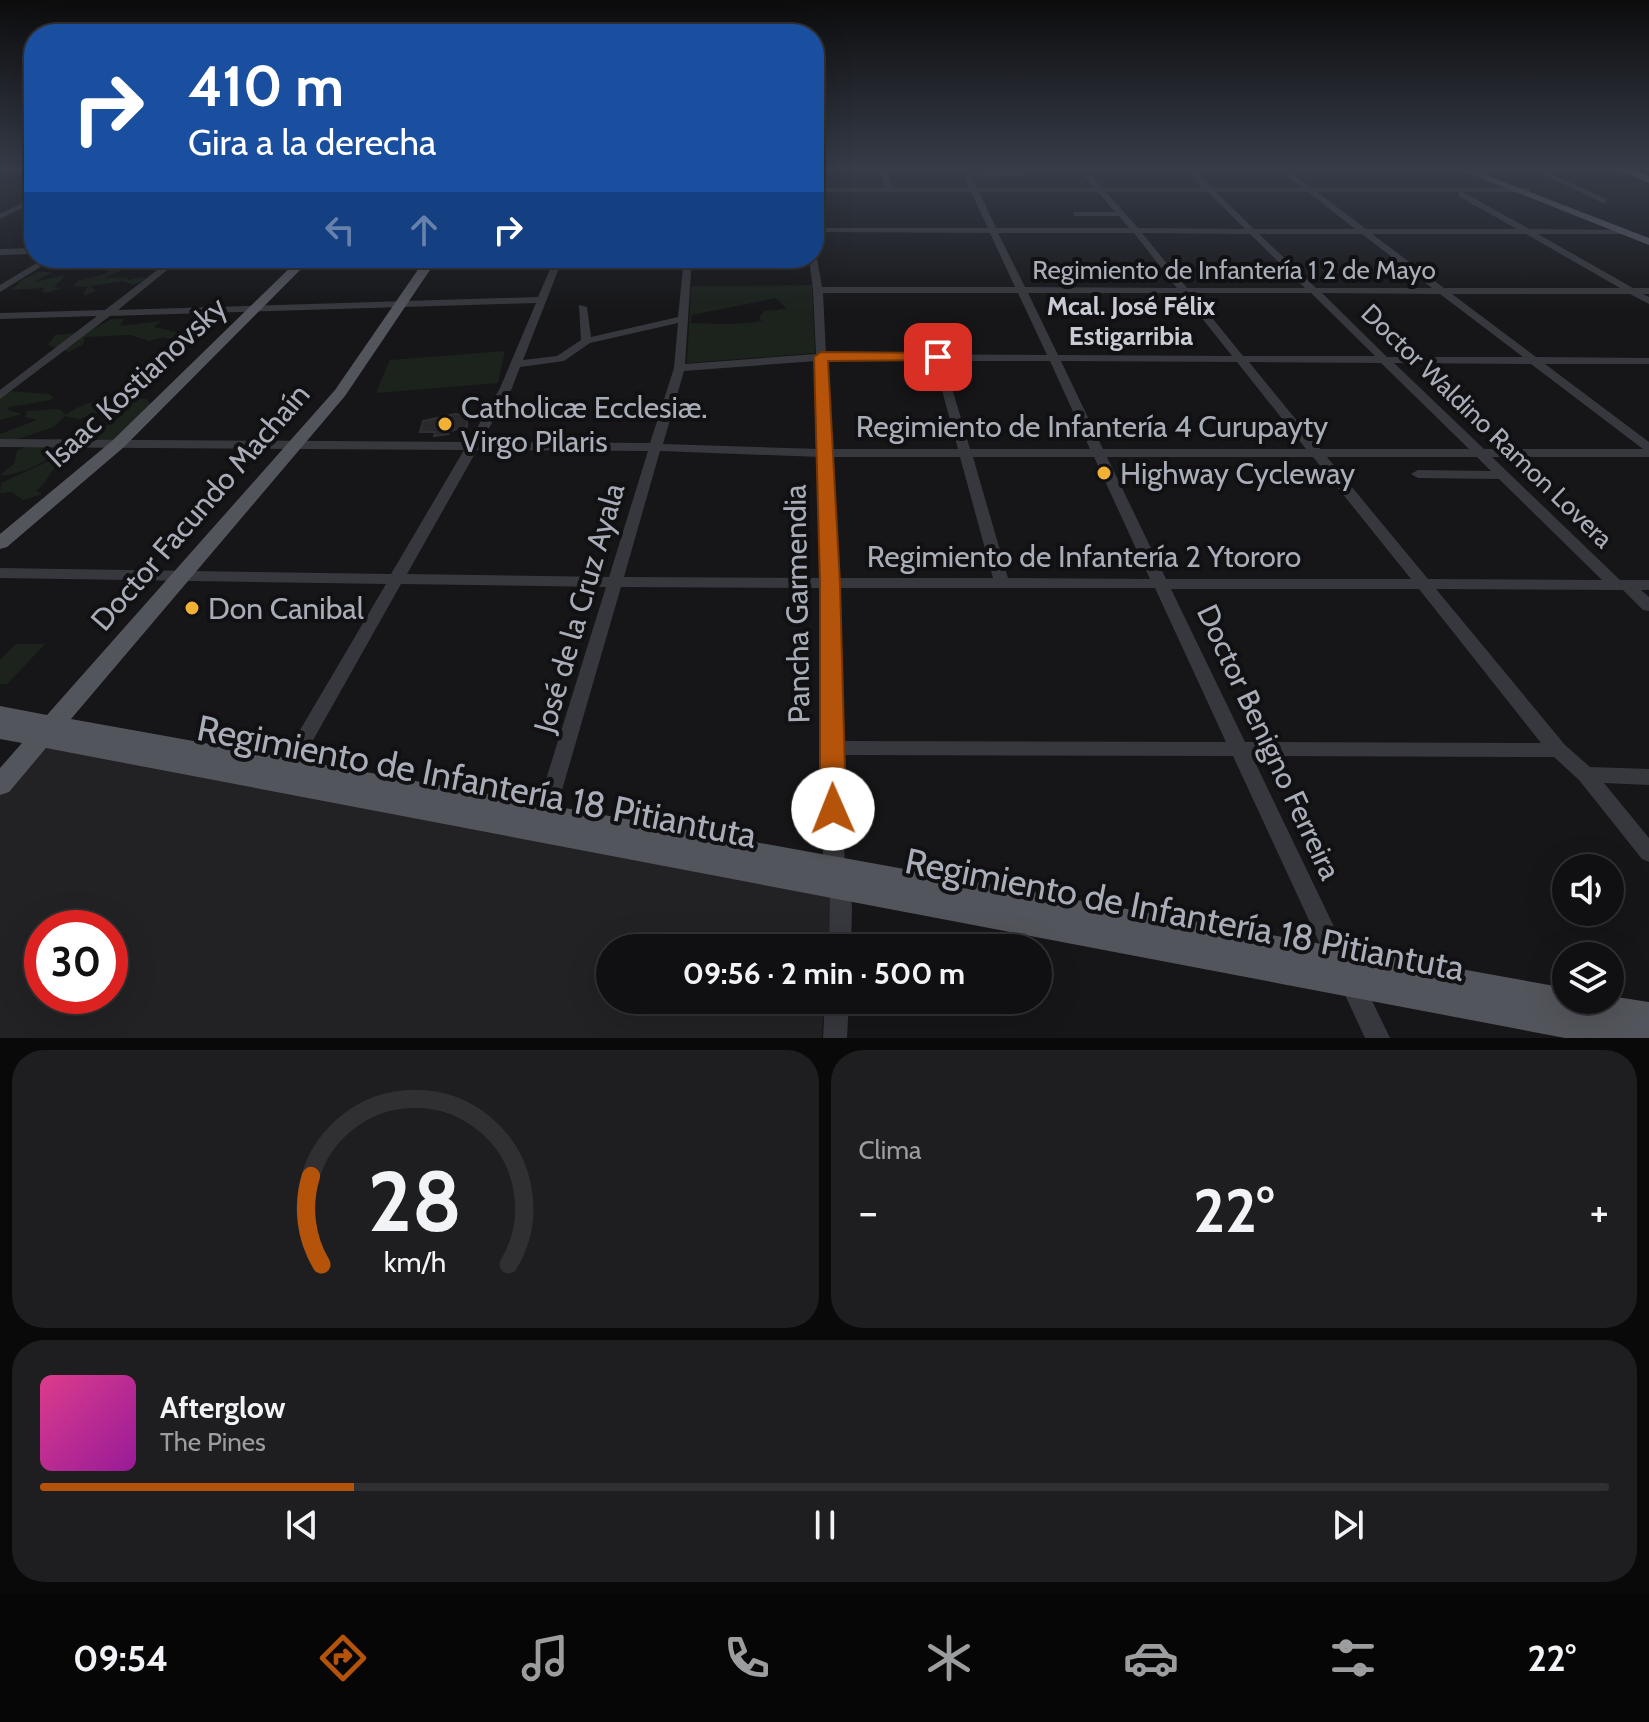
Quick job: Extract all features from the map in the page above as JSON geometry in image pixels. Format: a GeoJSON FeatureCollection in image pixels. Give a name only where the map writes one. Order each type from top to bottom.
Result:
{"type":"FeatureCollection","features":[{"type":"Feature","properties":{"kind":"main road"},"geometry":{"type":"LineString","coordinates":[[1585,215],[1649,239]]}},
{"type":"Feature","properties":{"kind":"main road"},"geometry":{"type":"LineString","coordinates":[[1589,215],[1649,239]]}},
{"type":"Feature","properties":{"kind":"main road","name":"Isaac Kostianovsky"},"geometry":{"type":"LineString","coordinates":[[0,543],[118,444],[296,268]]}},
{"type":"Feature","properties":{"kind":"main road","name":"Doctor Facundo Machaín"},"geometry":{"type":"LineString","coordinates":[[0,785],[340,393],[425,268]]}},
{"type":"Feature","properties":{"kind":"main road","name":"Regimiento de Infantería 18 Pitiantuta"},"geometry":{"type":"LineString","coordinates":[[0,715],[48,732]]}},
{"type":"Feature","properties":{"kind":"main road","name":"Regimiento de Infantería 18 Pitiantuta"},"geometry":{"type":"LineString","coordinates":[[0,730],[48,732],[838,878],[1347,974],[1648,1038]]}},
{"type":"Feature","properties":{"kind":"main road","name":"Regimiento de Infantería 18 Pitiantuta"},"geometry":{"type":"LineString","coordinates":[[1347,974],[1649,1018]]}},
{"type":"Feature","properties":{"kind":"street","name":"Doctor Benigno Ferreira"},"geometry":{"type":"LineString","coordinates":[[986,215],[1378,1038]]}},
{"type":"Feature","properties":{"kind":"street"},"geometry":{"type":"LineString","coordinates":[[1123,215],[1558,750],[1586,775],[1649,853]]}},
{"type":"Feature","properties":{"kind":"street","name":"Doctor Waldino Ramon Lovera"},"geometry":{"type":"LineString","coordinates":[[1236,215],[1315,290],[1476,452],[1649,606]]}},
{"type":"Feature","properties":{"kind":"street"},"geometry":{"type":"LineString","coordinates":[[1340,215],[1649,450]]}},
{"type":"Feature","properties":{"kind":"street"},"geometry":{"type":"LineString","coordinates":[[1499,215],[1649,301]]}},
{"type":"Feature","properties":{"kind":"street"},"geometry":{"type":"LineString","coordinates":[[824,230],[1625,232]]}},
{"type":"Feature","properties":{"kind":"street"},"geometry":{"type":"LineString","coordinates":[[0,252],[24,251]]}},
{"type":"Feature","properties":{"kind":"street"},"geometry":{"type":"LineString","coordinates":[[0,289],[35,268]]}},
{"type":"Feature","properties":{"kind":"street"},"geometry":{"type":"LineString","coordinates":[[0,396],[165,268]]}},
{"type":"Feature","properties":{"kind":"street"},"geometry":{"type":"LineString","coordinates":[[283,775],[506,388],[555,268]]}},
{"type":"Feature","properties":{"kind":"street","name":"José de la Cruz Ayala"},"geometry":{"type":"LineString","coordinates":[[543,824],[679,368],[687,268]]}},
{"type":"Feature","properties":{"kind":"street","name":"Pancha Garmendia"},"geometry":{"type":"LineString","coordinates":[[815,268],[826,453],[831,748],[840,934]]}},
{"type":"Feature","properties":{"kind":"street","name":"Regimiento de Infantería 1 2 de Mayo"},"geometry":{"type":"LineString","coordinates":[[818,290],[1649,291]]}},
{"type":"Feature","properties":{"kind":"street"},"geometry":{"type":"LineString","coordinates":[[0,316],[542,300]]}},
{"type":"Feature","properties":{"kind":"street"},"geometry":{"type":"LineString","coordinates":[[582,307],[586,341]]}},
{"type":"Feature","properties":{"kind":"street"},"geometry":{"type":"LineString","coordinates":[[516,364],[560,359],[586,341],[683,319]]}},
{"type":"Feature","properties":{"kind":"street"},"geometry":{"type":"LineString","coordinates":[[679,368],[821,357],[1649,361]]}},
{"type":"Feature","properties":{"kind":"street"},"geometry":{"type":"LineString","coordinates":[[938,357],[1002,584]]}},
{"type":"Feature","properties":{"kind":"street","name":"Regimiento de Infantería 4 Curupayty"},"geometry":{"type":"LineString","coordinates":[[0,443],[653,447],[826,453],[1649,450]]}},
{"type":"Feature","properties":{"kind":"street"},"geometry":{"type":"LineString","coordinates":[[1418,474],[1501,475]]}},
{"type":"Feature","properties":{"kind":"street","name":"Regimiento de Infantería 2 Ytororo"},"geometry":{"type":"LineString","coordinates":[[0,573],[615,582],[1649,585]]}},
{"type":"Feature","properties":{"kind":"street"},"geometry":{"type":"LineString","coordinates":[[831,748],[1558,750]]}},
{"type":"Feature","properties":{"kind":"street"},"geometry":{"type":"LineString","coordinates":[[1586,775],[1649,777]]}},
{"type":"Feature","properties":{"kind":"street"},"geometry":{"type":"LineString","coordinates":[[835,1038],[836,1014]]}},
{"type":"Feature","properties":{"kind":"shaded area"},"geometry":{"type":"Polygon","coordinates":[[[109,268],[132,268],[105,278],[127,277],[128,280],[144,277],[145,280],[133,285],[123,281],[90,286],[96,291],[86,295],[83,294],[88,287],[73,286],[78,281],[107,273],[109,268]]]}},
{"type":"Feature","properties":{"kind":"shaded area"},"geometry":{"type":"Polygon","coordinates":[[[39,272],[52,272],[34,282],[66,275],[54,287],[62,288],[46,293],[42,291],[44,288],[12,290],[23,279],[39,272]]]}},
{"type":"Feature","properties":{"kind":"shaded area"},"geometry":{"type":"Polygon","coordinates":[[[812,285],[815,353],[687,363],[691,286],[812,285]],[[776,298],[692,315],[691,323],[762,321],[759,318],[764,311],[787,309],[776,298]]]}},
{"type":"Feature","properties":{"kind":"shaded area"},"geometry":{"type":"Polygon","coordinates":[[[112,319],[124,319],[120,326],[161,321],[154,327],[185,334],[171,340],[164,337],[149,341],[130,335],[85,337],[83,344],[69,352],[48,345],[55,335],[87,332],[112,319]]]}},
{"type":"Feature","properties":{"kind":"shaded area"},"geometry":{"type":"Polygon","coordinates":[[[505,351],[498,383],[376,393],[390,360],[505,351]]]}},
{"type":"Feature","properties":{"kind":"shaded area"},"geometry":{"type":"Polygon","coordinates":[[[9,391],[53,397],[51,400],[9,407],[8,410],[22,414],[0,420],[0,395],[9,391]]]}},
{"type":"Feature","properties":{"kind":"shaded area"},"geometry":{"type":"Polygon","coordinates":[[[130,397],[146,399],[154,407],[118,444],[97,439],[107,425],[123,415],[121,407],[78,419],[65,416],[54,427],[0,445],[0,434],[37,420],[25,417],[27,411],[60,409],[66,415],[96,401],[130,397]]]}},
{"type":"Feature","properties":{"kind":"shaded area"},"geometry":{"type":"Polygon","coordinates":[[[60,439],[63,447],[42,462],[16,473],[0,475],[14,464],[17,451],[31,444],[60,439]]]}},
{"type":"Feature","properties":{"kind":"shaded area"},"geometry":{"type":"Polygon","coordinates":[[[60,456],[61,461],[36,491],[43,494],[23,500],[12,492],[0,493],[1,483],[60,456]]]}},
{"type":"Feature","properties":{"kind":"shaded area"},"geometry":{"type":"Polygon","coordinates":[[[16,644],[45,644],[7,684],[0,684],[0,660],[16,644]]]}},
{"type":"Feature","properties":{"kind":"shaded area"},"geometry":{"type":"Polygon","coordinates":[[[44,745],[832,894],[829,934],[596,934],[596,1014],[823,1014],[822,1038],[0,1038],[0,793],[44,745]]]}},
{"type":"Feature","properties":{"kind":"building","name":"Catholicæ Ecclesiæ. Virgo Pilaris"},"geometry":{"type":"Polygon","coordinates":[[[455,414],[467,416],[467,427],[434,436],[435,432],[420,432],[423,421],[455,414]]]}},
{"type":"Feature","properties":{"kind":"place","name":"Catholicæ Ecclesiæ. Virgo Pilaris"},"geometry":{"type":"Point","coordinates":[445,424]}},
{"type":"Feature","properties":{"kind":"place","name":"Highway Cycleway"},"geometry":{"type":"Point","coordinates":[1104,473]}},
{"type":"Feature","properties":{"kind":"place","name":"Don Canibal"},"geometry":{"type":"Point","coordinates":[192,608]}},
{"type":"Feature","properties":{"kind":"district","name":"Mcal. José Félix Estigarribia"},"geometry":{"type":"Point","coordinates":[1131,321]}},
{"type":"Feature","properties":{"kind":"route"},"geometry":{"type":"LineString","coordinates":[[833,809],[830,583],[821,357],[938,357]]}}]}
